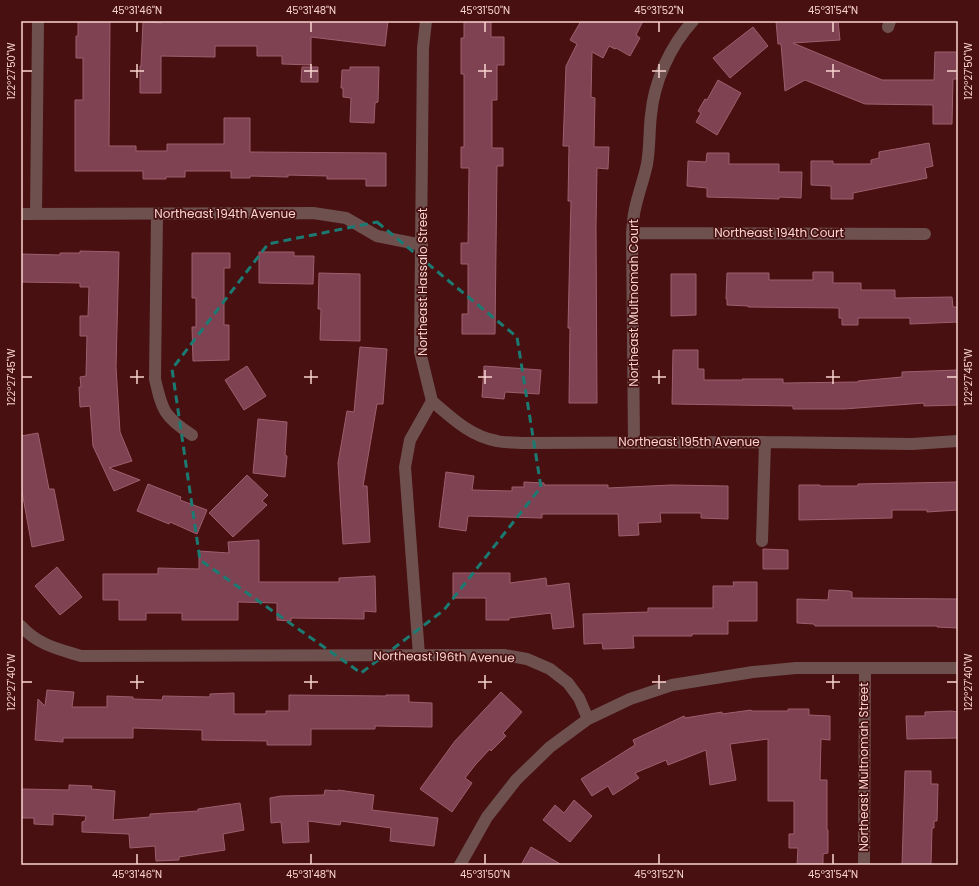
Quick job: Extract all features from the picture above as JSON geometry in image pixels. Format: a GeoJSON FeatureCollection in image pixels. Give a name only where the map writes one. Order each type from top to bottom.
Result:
{"type":"FeatureCollection","features":[{"type":"Feature","properties":{"kind":"street"},"geometry":{"type":"LineString","coordinates":[[36,214],[38,21]]}},
{"type":"Feature","properties":{"kind":"street","name":"Northeast Hassalo Street"},"geometry":{"type":"LineString","coordinates":[[426,21],[423,48],[420,352],[432,401]]}},
{"type":"Feature","properties":{"kind":"street","name":"Northeast Multnomah Court"},"geometry":{"type":"LineString","coordinates":[[634,442],[632,233],[634,210],[647,164],[650,142],[650,115],[656,85],[673,49],[693,21]]}},
{"type":"Feature","properties":{"kind":"street","name":"Northeast 194th Avenue"},"geometry":{"type":"LineString","coordinates":[[21,214],[313,213],[346,218],[377,236],[422,244]]}},
{"type":"Feature","properties":{"kind":"street"},"geometry":{"type":"LineString","coordinates":[[156,214],[155,379],[160,400],[167,416],[178,426],[192,435]]}},
{"type":"Feature","properties":{"kind":"street","name":"Northeast 194th Court"},"geometry":{"type":"LineString","coordinates":[[632,233],[925,234]]}},
{"type":"Feature","properties":{"kind":"street"},"geometry":{"type":"LineString","coordinates":[[420,655],[405,467],[410,440],[432,401]]}},
{"type":"Feature","properties":{"kind":"street","name":"Northeast 195th Avenue"},"geometry":{"type":"LineString","coordinates":[[432,401],[459,424],[477,436],[498,441],[522,443],[765,442],[912,444],[958,441]]}},
{"type":"Feature","properties":{"kind":"street"},"geometry":{"type":"LineString","coordinates":[[762,541],[765,442]]}},
{"type":"Feature","properties":{"kind":"street","name":"Northeast 196th Avenue"},"geometry":{"type":"LineString","coordinates":[[21,626],[29,635],[52,648],[81,656],[504,655],[527,659],[550,669],[568,683],[579,698],[588,719]]}},
{"type":"Feature","properties":{"kind":"street"},"geometry":{"type":"LineString","coordinates":[[460,865],[487,817],[516,780],[550,747],[588,719],[630,700],[672,685],[754,672],[796,668],[958,668]]}},
{"type":"Feature","properties":{"kind":"street","name":"Northeast Multnomah Street"},"geometry":{"type":"LineString","coordinates":[[864,865],[865,668]]}},
{"type":"Feature","properties":{"kind":"highlighted area"},"geometry":{"type":"Polygon","coordinates":[[[377,222],[517,337],[541,487],[444,610],[361,673],[200,560],[172,369],[268,244],[377,222]]]}},
{"type":"Feature","properties":{"kind":"building"},"geometry":{"type":"Polygon","coordinates":[[[110,21],[109,146],[136,146],[136,151],[167,151],[167,144],[224,144],[224,118],[250,118],[250,152],[386,153],[386,186],[366,186],[366,179],[327,179],[327,176],[288,175],[288,177],[250,176],[250,178],[231,178],[231,171],[185,171],[185,177],[143,179],[143,171],[75,171],[75,100],[83,100],[83,58],[76,58],[76,36],[78,36],[78,22],[110,21]]]}},
{"type":"Feature","properties":{"kind":"building"},"geometry":{"type":"Polygon","coordinates":[[[162,21],[388,21],[385,46],[311,37],[311,65],[282,64],[282,56],[257,56],[257,46],[215,46],[215,57],[161,56],[161,93],[140,93],[143,22],[162,23],[162,21]]]}},
{"type":"Feature","properties":{"kind":"building"},"geometry":{"type":"Polygon","coordinates":[[[464,21],[491,21],[491,37],[504,37],[504,65],[497,65],[497,100],[492,100],[492,148],[503,148],[503,166],[497,166],[495,334],[462,334],[462,314],[468,314],[468,264],[461,264],[461,243],[468,243],[469,168],[461,168],[461,147],[464,147],[464,74],[461,74],[461,38],[464,38],[464,21]]]}},
{"type":"Feature","properties":{"kind":"building"},"geometry":{"type":"Polygon","coordinates":[[[581,21],[643,21],[636,35],[640,38],[630,56],[616,48],[615,49],[609,46],[603,58],[592,52],[591,97],[595,98],[594,147],[609,147],[608,169],[597,168],[597,403],[569,403],[570,328],[568,328],[571,201],[568,201],[569,146],[563,146],[566,66],[577,44],[570,40],[581,21]]]}},
{"type":"Feature","properties":{"kind":"building"},"geometry":{"type":"Polygon","coordinates":[[[776,21],[838,21],[840,40],[793,43],[882,80],[934,80],[935,52],[958,52],[958,79],[953,79],[952,124],[933,124],[933,105],[865,104],[805,80],[785,91],[781,44],[778,44],[776,21]]]}},
{"type":"Feature","properties":{"kind":"building"},"geometry":{"type":"Polygon","coordinates":[[[753,27],[768,46],[730,78],[713,58],[753,27]]]}},
{"type":"Feature","properties":{"kind":"building"},"geometry":{"type":"Polygon","coordinates":[[[302,67],[318,67],[318,82],[301,82],[302,67]]]}},
{"type":"Feature","properties":{"kind":"building"},"geometry":{"type":"Polygon","coordinates":[[[350,67],[379,67],[378,102],[375,103],[374,123],[350,122],[351,98],[343,97],[343,88],[341,88],[342,70],[350,70],[350,67]]]}},
{"type":"Feature","properties":{"kind":"building"},"geometry":{"type":"Polygon","coordinates":[[[718,80],[741,93],[717,135],[696,122],[701,113],[698,111],[705,99],[707,100],[718,80]]]}},
{"type":"Feature","properties":{"kind":"building"},"geometry":{"type":"Polygon","coordinates":[[[929,143],[933,166],[925,168],[927,178],[853,193],[853,199],[831,199],[831,186],[811,185],[811,161],[833,161],[833,164],[871,164],[871,160],[879,158],[879,152],[929,143]]]}},
{"type":"Feature","properties":{"kind":"building"},"geometry":{"type":"Polygon","coordinates":[[[707,153],[729,153],[729,164],[779,164],[779,172],[802,172],[801,198],[779,197],[779,199],[707,197],[707,188],[687,186],[688,161],[706,162],[707,153]]]}},
{"type":"Feature","properties":{"kind":"building"},"geometry":{"type":"Polygon","coordinates":[[[80,251],[119,252],[116,367],[120,432],[132,461],[109,468],[140,480],[114,491],[93,446],[90,406],[80,407],[79,387],[81,387],[80,377],[86,376],[87,336],[80,336],[80,316],[88,316],[89,287],[80,287],[80,283],[21,282],[21,254],[60,255],[60,253],[80,253],[80,251]]]}},
{"type":"Feature","properties":{"kind":"building"},"geometry":{"type":"Polygon","coordinates":[[[259,252],[294,252],[294,256],[314,256],[313,284],[259,283],[259,252]]]}},
{"type":"Feature","properties":{"kind":"building"},"geometry":{"type":"Polygon","coordinates":[[[192,253],[230,253],[230,268],[224,268],[224,325],[229,325],[229,360],[193,361],[192,327],[196,327],[196,298],[192,298],[192,253]]]}},
{"type":"Feature","properties":{"kind":"building"},"geometry":{"type":"Polygon","coordinates":[[[813,272],[833,272],[833,283],[861,283],[861,290],[895,290],[895,298],[952,297],[953,307],[958,307],[958,322],[910,324],[910,318],[858,318],[858,325],[842,325],[842,318],[839,318],[839,308],[748,307],[727,305],[727,273],[769,273],[769,280],[813,280],[813,272]]]}},
{"type":"Feature","properties":{"kind":"building"},"geometry":{"type":"Polygon","coordinates":[[[319,273],[360,274],[360,341],[320,340],[321,309],[318,309],[319,273]]]}},
{"type":"Feature","properties":{"kind":"building"},"geometry":{"type":"Polygon","coordinates":[[[671,274],[696,274],[696,315],[671,316],[671,274]]]}},
{"type":"Feature","properties":{"kind":"building"},"geometry":{"type":"Polygon","coordinates":[[[360,347],[387,349],[383,404],[377,404],[363,486],[367,486],[370,542],[343,544],[338,463],[347,411],[354,412],[360,347]]]}},
{"type":"Feature","properties":{"kind":"building"},"geometry":{"type":"Polygon","coordinates":[[[673,350],[698,350],[698,369],[704,369],[704,380],[783,379],[783,383],[858,382],[902,377],[902,372],[958,370],[958,405],[924,406],[924,403],[844,409],[793,409],[793,406],[672,404],[673,350]]]}},
{"type":"Feature","properties":{"kind":"building"},"geometry":{"type":"Polygon","coordinates":[[[247,366],[266,396],[244,410],[225,380],[247,366]]]}},
{"type":"Feature","properties":{"kind":"building"},"geometry":{"type":"Polygon","coordinates":[[[484,366],[541,370],[539,394],[505,392],[504,399],[482,397],[484,366]]]}},
{"type":"Feature","properties":{"kind":"building"},"geometry":{"type":"Polygon","coordinates":[[[258,419],[287,422],[285,455],[287,456],[285,477],[253,473],[258,419]]]}},
{"type":"Feature","properties":{"kind":"building"},"geometry":{"type":"Polygon","coordinates":[[[38,433],[49,489],[54,489],[64,540],[32,547],[21,486],[21,436],[38,433]]]}},
{"type":"Feature","properties":{"kind":"building"},"geometry":{"type":"Polygon","coordinates":[[[446,472],[474,476],[472,490],[512,491],[512,487],[524,487],[524,482],[544,483],[544,485],[608,485],[608,488],[671,485],[728,486],[728,519],[701,518],[701,513],[660,513],[661,522],[638,523],[639,535],[619,536],[618,514],[542,514],[542,518],[468,516],[466,531],[439,527],[446,472]]]}},
{"type":"Feature","properties":{"kind":"building"},"geometry":{"type":"Polygon","coordinates":[[[247,475],[268,495],[262,501],[267,505],[233,537],[209,513],[247,475]]]}},
{"type":"Feature","properties":{"kind":"building"},"geometry":{"type":"Polygon","coordinates":[[[958,482],[958,510],[927,512],[927,510],[892,510],[892,518],[799,520],[799,485],[858,486],[858,484],[958,482]]]}},
{"type":"Feature","properties":{"kind":"building"},"geometry":{"type":"Polygon","coordinates":[[[148,484],[181,497],[180,500],[207,510],[197,534],[170,522],[169,524],[137,511],[148,484]]]}},
{"type":"Feature","properties":{"kind":"building"},"geometry":{"type":"Polygon","coordinates":[[[259,540],[259,582],[339,582],[339,578],[375,576],[376,612],[364,611],[364,619],[291,618],[291,621],[277,620],[277,603],[238,602],[238,620],[182,620],[182,613],[146,613],[146,620],[119,620],[119,600],[103,600],[103,574],[158,574],[158,568],[199,569],[199,551],[229,553],[228,542],[259,540]]]}},
{"type":"Feature","properties":{"kind":"building"},"geometry":{"type":"Polygon","coordinates":[[[763,549],[788,550],[788,569],[763,569],[763,549]]]}},
{"type":"Feature","properties":{"kind":"building"},"geometry":{"type":"Polygon","coordinates":[[[57,567],[82,597],[60,615],[35,586],[57,567]]]}},
{"type":"Feature","properties":{"kind":"building"},"geometry":{"type":"Polygon","coordinates":[[[453,573],[510,573],[510,583],[546,578],[547,586],[569,583],[574,627],[553,629],[551,613],[509,618],[509,620],[486,620],[486,598],[453,598],[453,573]]]}},
{"type":"Feature","properties":{"kind":"building"},"geometry":{"type":"Polygon","coordinates":[[[733,582],[757,582],[757,621],[728,621],[728,634],[692,634],[692,636],[633,636],[634,648],[603,649],[602,643],[584,644],[583,614],[648,612],[648,608],[713,608],[713,586],[734,586],[733,582]]]}},
{"type":"Feature","properties":{"kind":"building"},"geometry":{"type":"Polygon","coordinates":[[[829,590],[852,592],[852,598],[958,599],[958,628],[937,626],[815,626],[814,624],[797,623],[797,599],[828,600],[829,590]]]}},
{"type":"Feature","properties":{"kind":"building"},"geometry":{"type":"Polygon","coordinates":[[[47,690],[74,692],[72,707],[107,707],[107,696],[162,700],[163,696],[210,697],[210,694],[234,693],[234,714],[266,714],[266,711],[289,711],[289,695],[409,695],[409,702],[432,703],[432,727],[375,726],[375,729],[311,729],[311,745],[267,745],[267,741],[202,740],[202,730],[133,728],[133,738],[63,738],[63,742],[35,740],[38,699],[45,706],[47,690]]]}},
{"type":"Feature","properties":{"kind":"building"},"geometry":{"type":"Polygon","coordinates":[[[501,692],[522,712],[503,733],[506,736],[491,751],[490,749],[465,778],[472,783],[452,812],[420,789],[455,741],[501,692]]]}},
{"type":"Feature","properties":{"kind":"building"},"geometry":{"type":"Polygon","coordinates":[[[788,709],[809,709],[809,715],[830,716],[830,740],[821,739],[820,780],[827,780],[828,830],[828,853],[823,854],[823,865],[797,865],[798,848],[789,848],[789,834],[794,834],[794,801],[768,801],[768,739],[730,744],[736,780],[710,785],[706,750],[668,765],[666,760],[635,773],[639,778],[613,795],[608,786],[592,796],[581,779],[635,745],[633,740],[684,716],[685,718],[722,712],[722,714],[751,710],[788,711],[788,709]]]}},
{"type":"Feature","properties":{"kind":"building"},"geometry":{"type":"Polygon","coordinates":[[[925,712],[958,712],[958,738],[907,739],[906,716],[925,716],[925,712]]]}},
{"type":"Feature","properties":{"kind":"building"},"geometry":{"type":"Polygon","coordinates":[[[905,771],[931,771],[931,784],[938,784],[937,821],[934,821],[934,828],[932,828],[931,865],[902,865],[905,771]]]}},
{"type":"Feature","properties":{"kind":"building"},"geometry":{"type":"Polygon","coordinates":[[[69,785],[92,786],[91,789],[115,791],[113,820],[150,817],[150,814],[198,811],[198,809],[240,803],[244,830],[223,834],[225,850],[179,857],[179,860],[156,861],[155,846],[130,848],[129,834],[82,832],[82,822],[85,821],[86,816],[53,814],[53,825],[34,824],[34,818],[21,818],[21,789],[69,790],[69,785]]]}},
{"type":"Feature","properties":{"kind":"building"},"geometry":{"type":"Polygon","coordinates":[[[325,790],[338,790],[374,795],[372,810],[438,818],[434,846],[390,841],[391,828],[341,821],[340,825],[308,821],[309,842],[283,843],[281,822],[271,823],[270,798],[281,796],[324,795],[325,790]]]}},
{"type":"Feature","properties":{"kind":"building"},"geometry":{"type":"Polygon","coordinates":[[[574,800],[592,816],[570,842],[543,820],[555,805],[564,813],[574,800]]]}},
{"type":"Feature","properties":{"kind":"building"},"geometry":{"type":"Polygon","coordinates":[[[531,847],[562,865],[521,865],[531,847]]]}}]}
